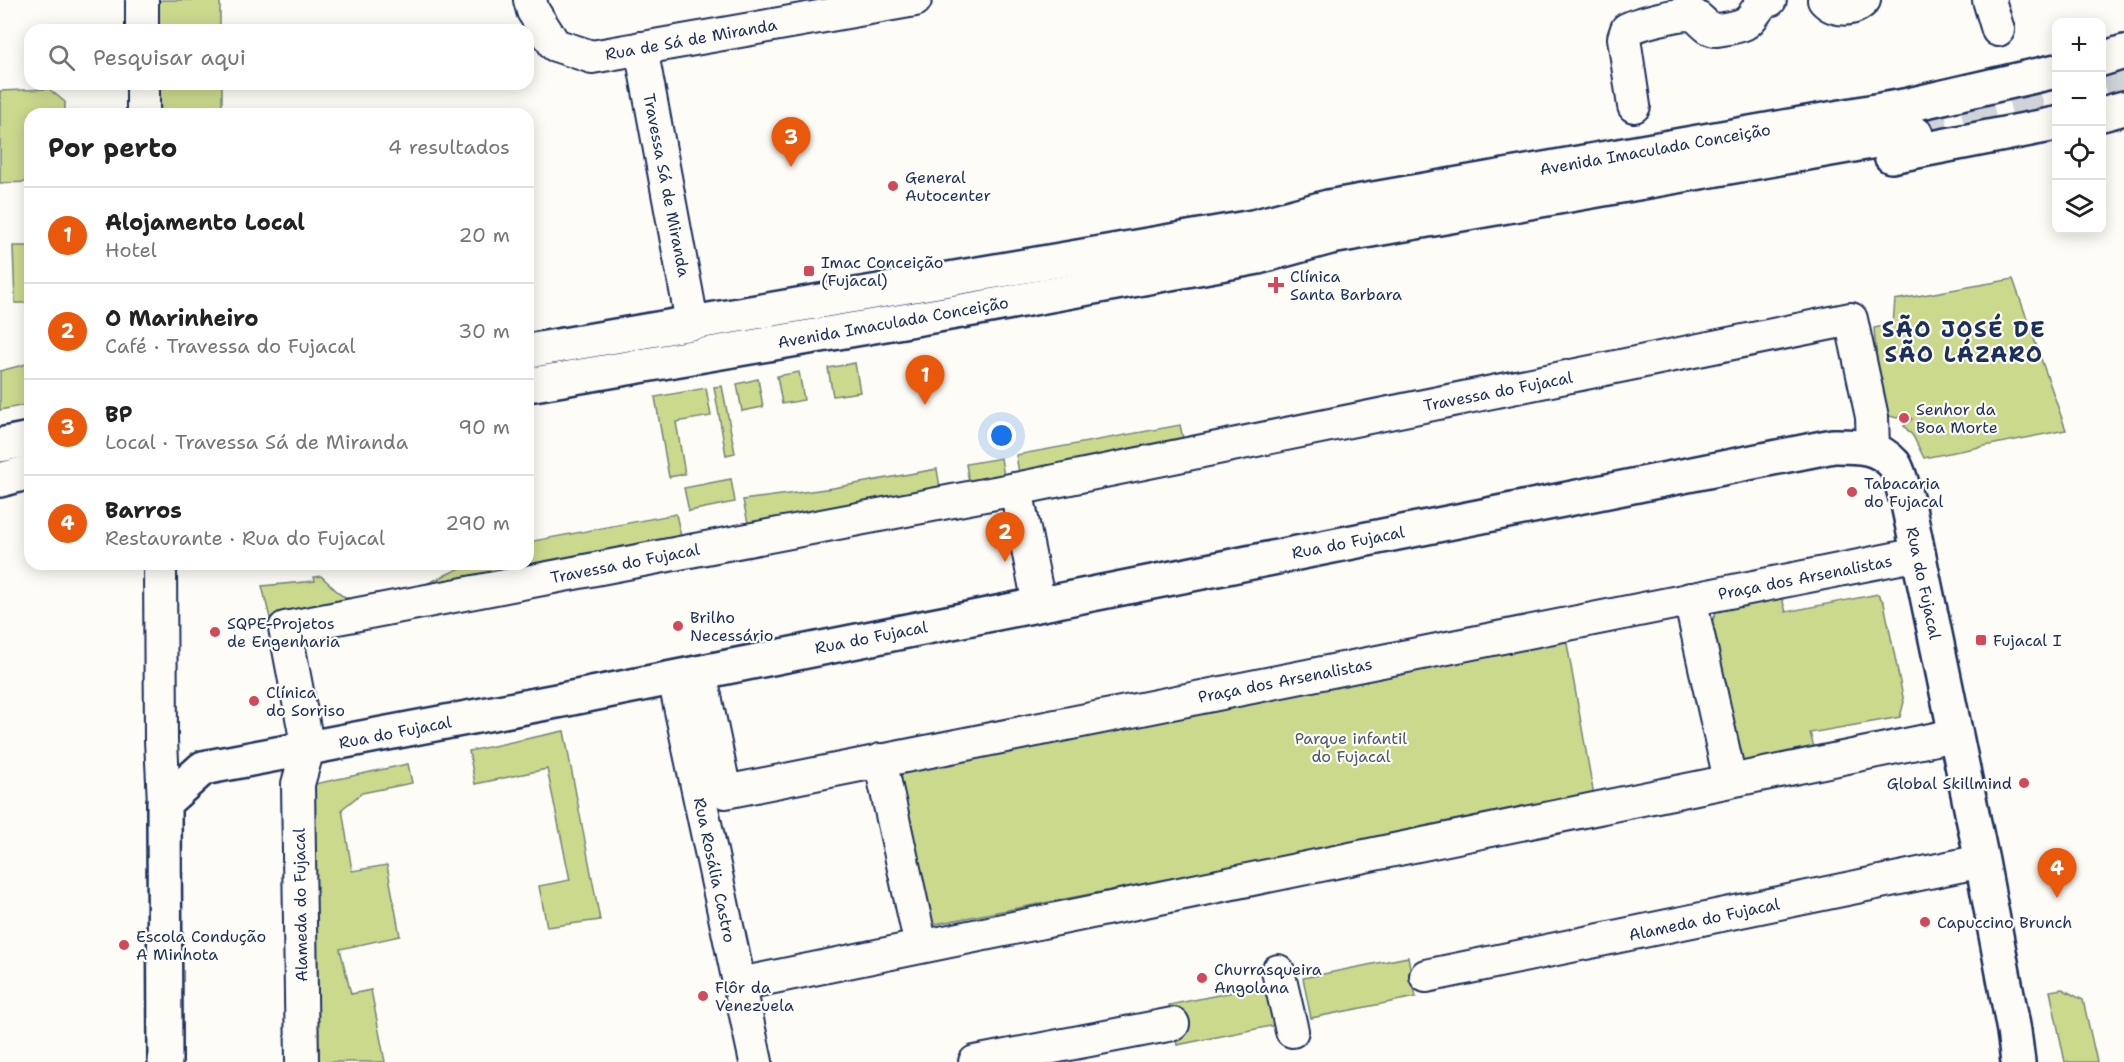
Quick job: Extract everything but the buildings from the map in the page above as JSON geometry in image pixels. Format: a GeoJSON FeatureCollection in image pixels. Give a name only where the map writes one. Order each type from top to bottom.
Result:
{"type":"FeatureCollection","features":[{"type":"Feature","properties":{"kind":"main road"},"geometry":{"type":"LineString","coordinates":[[2106,58],[2124,52]]}},
{"type":"Feature","properties":{"kind":"main road","name":"Avenida Imaculada Conceição"},"geometry":{"type":"LineString","coordinates":[[534,384],[979,308],[1256,242],[1328,207],[1904,106],[2052,72]]}},
{"type":"Feature","properties":{"kind":"main road"},"geometry":{"type":"LineString","coordinates":[[2106,113],[2124,108]]}},
{"type":"Feature","properties":{"kind":"main road","name":"Avenida Imaculada Conceição"},"geometry":{"type":"LineString","coordinates":[[1256,242],[1327,250],[1791,174],[2052,125]]}},
{"type":"Feature","properties":{"kind":"main road","name":"Avenida Imaculada Conceição"},"geometry":{"type":"LineString","coordinates":[[534,350],[692,322],[1256,242],[1331,237],[1914,127]]}},
{"type":"Feature","properties":{"kind":"main road"},"geometry":{"type":"LineString","coordinates":[[0,445],[24,440]]}},
{"type":"Feature","properties":{"kind":"main road","name":"Rua do Fujacal"},"geometry":{"type":"LineString","coordinates":[[203,768],[687,675],[1833,446],[1873,448],[1895,465],[1908,504],[1982,861],[2019,1060]]}},
{"type":"Feature","properties":{"kind":"main road"},"geometry":{"type":"LineString","coordinates":[[0,480],[24,474]]}},
{"type":"Feature","properties":{"kind":"main road"},"geometry":{"type":"LineString","coordinates":[[165,1062],[164,802],[203,768]]}},
{"type":"Feature","properties":{"kind":"street"},"geometry":{"type":"LineString","coordinates":[[142,0],[142,24]]}},
{"type":"Feature","properties":{"kind":"street","name":"Rua de Sá de Miranda"},"geometry":{"type":"LineString","coordinates":[[530,0],[533,11],[555,45],[592,57],[915,0]]}},
{"type":"Feature","properties":{"kind":"street"},"geometry":{"type":"LineString","coordinates":[[1634,106],[1624,38],[1627,29],[1638,23],[1690,14],[1714,30],[1744,24],[1758,7],[1770,0]]}},
{"type":"Feature","properties":{"kind":"street"},"geometry":{"type":"LineString","coordinates":[[1824,0],[1829,6],[1838,10],[1860,4],[1864,0]]}},
{"type":"Feature","properties":{"kind":"street"},"geometry":{"type":"LineString","coordinates":[[1989,0],[1998,30]]}},
{"type":"Feature","properties":{"kind":"street","name":"Travessa Sá de Miranda"},"geometry":{"type":"LineString","coordinates":[[642,48],[692,322]]}},
{"type":"Feature","properties":{"kind":"street"},"geometry":{"type":"LineString","coordinates":[[143,90],[143,108]]}},
{"type":"Feature","properties":{"kind":"street","name":"Travessa do Fujacal"},"geometry":{"type":"LineString","coordinates":[[309,749],[285,628],[1016,489],[1851,319],[1872,417],[1873,448]]}},
{"type":"Feature","properties":{"kind":"street"},"geometry":{"type":"LineString","coordinates":[[1016,489],[1039,604]]}},
{"type":"Feature","properties":{"kind":"street","name":"Praça dos Arsenalistas"},"geometry":{"type":"LineString","coordinates":[[687,675],[725,792],[1919,554]]}},
{"type":"Feature","properties":{"kind":"street"},"geometry":{"type":"LineString","coordinates":[[158,574],[164,802]]}},
{"type":"Feature","properties":{"kind":"street"},"geometry":{"type":"LineString","coordinates":[[1690,600],[1730,780]]}},
{"type":"Feature","properties":{"kind":"street","name":"Rua Rosália Castro"},"geometry":{"type":"LineString","coordinates":[[687,675],[740,984],[756,1062]]}},
{"type":"Feature","properties":{"kind":"street"},"geometry":{"type":"LineString","coordinates":[[740,984],[1955,735]]}},
{"type":"Feature","properties":{"kind":"street"},"geometry":{"type":"LineString","coordinates":[[161,740],[203,768]]}},
{"type":"Feature","properties":{"kind":"street","name":"Alameda do Fujacal"},"geometry":{"type":"LineString","coordinates":[[302,1062],[298,784],[309,749]]}},
{"type":"Feature","properties":{"kind":"street"},"geometry":{"type":"LineString","coordinates":[[880,760],[921,946]]}},
{"type":"Feature","properties":{"kind":"street","name":"Alameda do Fujacal"},"geometry":{"type":"LineString","coordinates":[[1426,976],[1982,861]]}},
{"type":"Feature","properties":{"kind":"street"},"geometry":{"type":"LineString","coordinates":[[1278,971],[1292,1031]]}},
{"type":"Feature","properties":{"kind":"street"},"geometry":{"type":"LineString","coordinates":[[975,1062],[1173,1024]]}},
{"type":"Feature","properties":{"kind":"green space"},"geometry":{"type":"Polygon","coordinates":[[[220,0],[220,24],[155,24],[153,2],[220,0]]]}},
{"type":"Feature","properties":{"kind":"green space"},"geometry":{"type":"Polygon","coordinates":[[[50,90],[65,102],[65,108],[24,108],[24,182],[0,183],[0,91],[50,90]]]}},
{"type":"Feature","properties":{"kind":"green space"},"geometry":{"type":"Polygon","coordinates":[[[159,90],[222,90],[222,108],[161,108],[159,90]]]}},
{"type":"Feature","properties":{"kind":"green space"},"geometry":{"type":"Polygon","coordinates":[[[13,246],[24,246],[24,303],[15,303],[13,246]]]}},
{"type":"Feature","properties":{"kind":"green space"},"geometry":{"type":"Polygon","coordinates":[[[2013,279],[2066,430],[1924,458],[1913,436],[1904,426],[1912,419],[1905,412],[1897,418],[1878,413],[1879,385],[1874,328],[1893,324],[1895,300],[2013,279]]]}},
{"type":"Feature","properties":{"kind":"green space"},"geometry":{"type":"Polygon","coordinates":[[[855,363],[860,392],[833,396],[828,368],[855,363]]]}},
{"type":"Feature","properties":{"kind":"green space"},"geometry":{"type":"Polygon","coordinates":[[[24,365],[24,405],[0,410],[0,371],[24,365]]]}},
{"type":"Feature","properties":{"kind":"green space"},"geometry":{"type":"Polygon","coordinates":[[[799,372],[804,400],[782,404],[777,376],[799,372]]]}},
{"type":"Feature","properties":{"kind":"green space"},"geometry":{"type":"Polygon","coordinates":[[[758,379],[763,407],[742,411],[737,384],[758,379]]]}},
{"type":"Feature","properties":{"kind":"green space"},"geometry":{"type":"Polygon","coordinates":[[[722,386],[735,453],[726,455],[714,387],[722,386]]]}},
{"type":"Feature","properties":{"kind":"green space"},"geometry":{"type":"Polygon","coordinates":[[[706,388],[711,416],[676,422],[685,474],[669,477],[655,397],[706,388]]]}},
{"type":"Feature","properties":{"kind":"green space"},"geometry":{"type":"Polygon","coordinates":[[[1180,425],[1184,443],[1019,473],[1016,455],[1180,425]]]}},
{"type":"Feature","properties":{"kind":"green space"},"geometry":{"type":"Polygon","coordinates":[[[1001,458],[1004,477],[969,483],[966,464],[1001,458]]]}},
{"type":"Feature","properties":{"kind":"green space"},"geometry":{"type":"Polygon","coordinates":[[[937,469],[940,488],[748,523],[743,500],[833,488],[937,469]]]}},
{"type":"Feature","properties":{"kind":"green space"},"geometry":{"type":"Polygon","coordinates":[[[731,479],[735,502],[689,511],[684,488],[731,479]]]}},
{"type":"Feature","properties":{"kind":"green space"},"geometry":{"type":"Polygon","coordinates":[[[676,514],[681,537],[534,567],[534,541],[676,514]]]}},
{"type":"Feature","properties":{"kind":"green space"},"geometry":{"type":"Polygon","coordinates":[[[456,570],[520,570],[374,600],[424,585],[456,570]]]}},
{"type":"Feature","properties":{"kind":"green space"},"geometry":{"type":"Polygon","coordinates":[[[321,576],[341,595],[357,602],[270,618],[262,586],[315,581],[314,577],[321,576]]]}},
{"type":"Feature","properties":{"kind":"green space"},"geometry":{"type":"Polygon","coordinates":[[[1878,594],[1884,603],[1904,702],[1900,717],[1810,733],[1816,754],[1755,769],[1737,757],[1709,628],[1718,609],[1781,595],[1786,612],[1878,594]]]}},
{"type":"Feature","properties":{"kind":"green space","name":"Parque infantil do Fujacal"},"geometry":{"type":"Polygon","coordinates":[[[1566,638],[1594,796],[925,926],[894,772],[1566,638]]]}},
{"type":"Feature","properties":{"kind":"green space"},"geometry":{"type":"Polygon","coordinates":[[[564,731],[600,920],[547,927],[539,886],[570,880],[547,769],[475,784],[469,751],[564,731]]]}},
{"type":"Feature","properties":{"kind":"green space"},"geometry":{"type":"Polygon","coordinates":[[[408,764],[412,783],[362,793],[342,809],[352,871],[387,865],[400,936],[340,949],[351,994],[371,990],[385,1062],[313,1062],[310,785],[408,764]]]}},
{"type":"Feature","properties":{"kind":"green space"},"geometry":{"type":"Polygon","coordinates":[[[1408,957],[1416,997],[1311,1018],[1303,978],[1408,957]]]}},
{"type":"Feature","properties":{"kind":"green space"},"geometry":{"type":"Polygon","coordinates":[[[1267,985],[1276,1025],[1177,1045],[1169,1005],[1267,985]]]}},
{"type":"Feature","properties":{"kind":"green space"},"geometry":{"type":"Polygon","coordinates":[[[2062,989],[2083,1000],[2097,1062],[2065,1062],[2050,991],[2062,989]]]}},
{"type":"Feature","properties":{"kind":"tunnel"},"geometry":{"type":"LineString","coordinates":[[2106,78],[2124,72]]}},
{"type":"Feature","properties":{"kind":"tunnel"},"geometry":{"type":"LineString","coordinates":[[1913,121],[2052,91]]}},
{"type":"Feature","properties":{"kind":"place","name":"BP"},"geometry":{"type":"Point","coordinates":[791,167]}},
{"type":"Feature","properties":{"kind":"place","name":"General Autocenter"},"geometry":{"type":"Point","coordinates":[893,186]}},
{"type":"Feature","properties":{"kind":"place","name":"Imac Conceição (Fujacal)"},"geometry":{"type":"Point","coordinates":[809,271]}},
{"type":"Feature","properties":{"kind":"place","name":"Clínica Santa Barbara"},"geometry":{"type":"Point","coordinates":[1276,285]}},
{"type":"Feature","properties":{"kind":"place","name":"Alojamento Local"},"geometry":{"type":"Point","coordinates":[925,405]}},
{"type":"Feature","properties":{"kind":"place","name":"Senhor da Boa Morte"},"geometry":{"type":"Point","coordinates":[1904,418]}},
{"type":"Feature","properties":{"kind":"place","name":"Tabacaria do Fujacal"},"geometry":{"type":"Point","coordinates":[1852,492]}},
{"type":"Feature","properties":{"kind":"place","name":"O Marinheiro"},"geometry":{"type":"Point","coordinates":[1005,562]}},
{"type":"Feature","properties":{"kind":"place","name":"Brilho Necessário"},"geometry":{"type":"Point","coordinates":[678,626]}},
{"type":"Feature","properties":{"kind":"place","name":"SQPE-Projetos de Engenharia"},"geometry":{"type":"Point","coordinates":[215,632]}},
{"type":"Feature","properties":{"kind":"place","name":"Fujacal I"},"geometry":{"type":"Point","coordinates":[1981,640]}},
{"type":"Feature","properties":{"kind":"place","name":"Clínica do Sorriso"},"geometry":{"type":"Point","coordinates":[254,701]}},
{"type":"Feature","properties":{"kind":"place","name":"Global Skillmind"},"geometry":{"type":"Point","coordinates":[2024,783]}},
{"type":"Feature","properties":{"kind":"place","name":"Barros"},"geometry":{"type":"Point","coordinates":[2057,898]}},
{"type":"Feature","properties":{"kind":"place","name":"Capuccino Brunch"},"geometry":{"type":"Point","coordinates":[1925,922]}},
{"type":"Feature","properties":{"kind":"place","name":"Escola Condução A Minhota"},"geometry":{"type":"Point","coordinates":[124,945]}},
{"type":"Feature","properties":{"kind":"place","name":"Churrasqueira Angolana"},"geometry":{"type":"Point","coordinates":[1202,978]}},
{"type":"Feature","properties":{"kind":"place","name":"Flôr da Venezuela"},"geometry":{"type":"Point","coordinates":[703,996]}},
{"type":"Feature","properties":{"kind":"district","name":"SÃO JOSÉ DE SÃO LÁZARO"},"geometry":{"type":"Point","coordinates":[1964,342]}}]}
